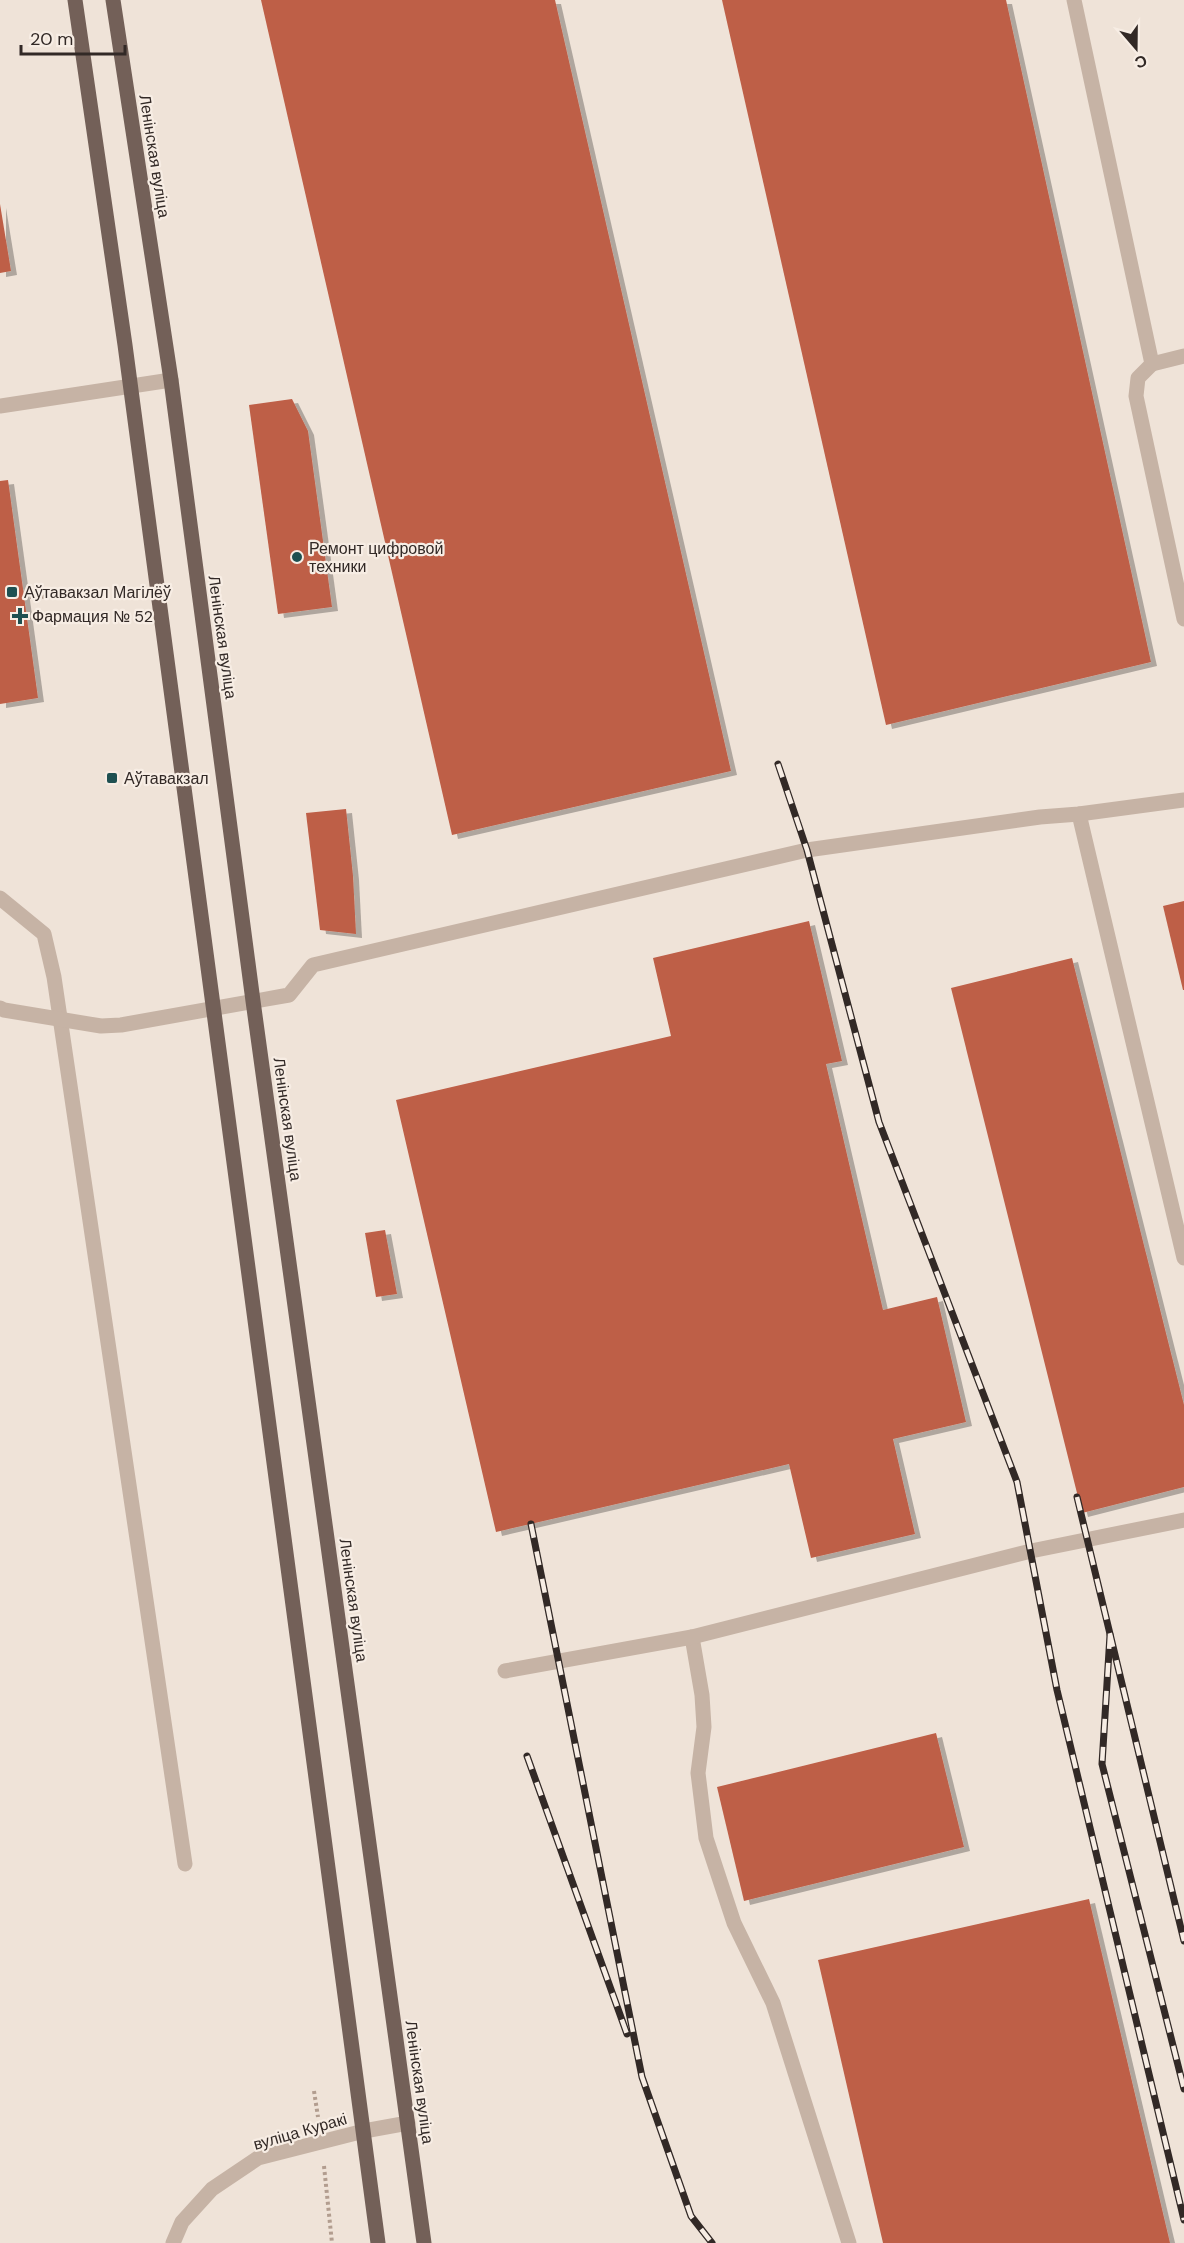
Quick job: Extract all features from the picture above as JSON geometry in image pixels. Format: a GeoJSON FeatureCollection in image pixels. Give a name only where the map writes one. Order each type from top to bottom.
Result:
{"type":"FeatureCollection","features":[{"type":"Feature","properties":{"kind":"main road"},"geometry":{"type":"LineString","coordinates":[[75,0],[131,386],[378,2243]]}},
{"type":"Feature","properties":{"kind":"main road","name":"Ленінская вуліца"},"geometry":{"type":"LineString","coordinates":[[113,0],[171,380],[253,1001],[424,2243]]}},
{"type":"Feature","properties":{"kind":"street"},"geometry":{"type":"LineString","coordinates":[[1074,0],[1152,364]]}},
{"type":"Feature","properties":{"kind":"street"},"geometry":{"type":"LineString","coordinates":[[1184,356],[1152,364],[1138,378],[1136,396],[1184,619]]}},
{"type":"Feature","properties":{"kind":"street"},"geometry":{"type":"LineString","coordinates":[[0,406],[171,380]]}},
{"type":"Feature","properties":{"kind":"street"},"geometry":{"type":"LineString","coordinates":[[0,1008],[101,1026],[121,1025],[290,995],[314,965],[807,850],[1040,817],[1184,800]]}},
{"type":"Feature","properties":{"kind":"street"},"geometry":{"type":"LineString","coordinates":[[1079,814],[1184,1258]]}},
{"type":"Feature","properties":{"kind":"street"},"geometry":{"type":"LineString","coordinates":[[0,898],[44,934],[61,1020],[185,1864]]}},
{"type":"Feature","properties":{"kind":"street"},"geometry":{"type":"LineString","coordinates":[[505,1671],[692,1637],[1031,1551],[1184,1521]]}},
{"type":"Feature","properties":{"kind":"street"},"geometry":{"type":"LineString","coordinates":[[692,1637],[702,1695],[704,1727],[698,1773],[706,1838],[734,1923],[773,2003],[849,2243]]}},
{"type":"Feature","properties":{"kind":"street","name":"вуліца Куракі"},"geometry":{"type":"LineString","coordinates":[[173,2243],[182,2222],[212,2189],[258,2158],[364,2131],[408,2123]]}},
{"type":"Feature","properties":{"kind":"path"},"geometry":{"type":"LineString","coordinates":[[24,597],[78,596]]}},
{"type":"Feature","properties":{"kind":"building"},"geometry":{"type":"Polygon","coordinates":[[[261,0],[555,0],[731,771],[452,835],[261,0]]]}},
{"type":"Feature","properties":{"kind":"building"},"geometry":{"type":"Polygon","coordinates":[[[722,0],[1006,0],[1151,662],[886,725],[722,0]]]}},
{"type":"Feature","properties":{"kind":"building"},"geometry":{"type":"Polygon","coordinates":[[[0,204],[11,271],[0,273],[0,204]]]}},
{"type":"Feature","properties":{"kind":"building","name":"Ремонт цифровой техники"},"geometry":{"type":"Polygon","coordinates":[[[292,399],[308,431],[332,607],[278,614],[249,405],[292,399]]]}},
{"type":"Feature","properties":{"kind":"building","name":"Аўтавакзал Магілёў"},"geometry":{"type":"Polygon","coordinates":[[[8,480],[38,698],[0,704],[0,481],[8,480]]]}},
{"type":"Feature","properties":{"kind":"building"},"geometry":{"type":"Polygon","coordinates":[[[346,809],[356,934],[320,930],[306,813],[346,809]]]}},
{"type":"Feature","properties":{"kind":"building"},"geometry":{"type":"Polygon","coordinates":[[[1184,901],[1184,990],[1183,990],[1163,906],[1184,901]]]}},
{"type":"Feature","properties":{"kind":"building"},"geometry":{"type":"Polygon","coordinates":[[[809,921],[842,1061],[826,1064],[883,1310],[937,1297],[966,1422],[893,1439],[915,1534],[811,1558],[789,1464],[496,1532],[396,1100],[671,1036],[653,958],[809,921]]]}},
{"type":"Feature","properties":{"kind":"building"},"geometry":{"type":"Polygon","coordinates":[[[1072,958],[1184,1405],[1184,1487],[1082,1513],[951,988],[1072,958]]]}},
{"type":"Feature","properties":{"kind":"building"},"geometry":{"type":"Polygon","coordinates":[[[385,1230],[397,1294],[376,1297],[365,1233],[385,1230]]]}},
{"type":"Feature","properties":{"kind":"building"},"geometry":{"type":"Polygon","coordinates":[[[936,1733],[964,1847],[744,1901],[717,1787],[936,1733]]]}},
{"type":"Feature","properties":{"kind":"building"},"geometry":{"type":"Polygon","coordinates":[[[1089,1899],[1170,2243],[883,2243],[818,1960],[1089,1899]]]}},
{"type":"Feature","properties":{"kind":"railway"},"geometry":{"type":"LineString","coordinates":[[778,764],[807,850],[879,1122],[1017,1482],[1057,1690],[1184,2220]]}},
{"type":"Feature","properties":{"kind":"railway"},"geometry":{"type":"LineString","coordinates":[[1077,1497],[1184,1941]]}},
{"type":"Feature","properties":{"kind":"railway"},"geometry":{"type":"LineString","coordinates":[[531,1524],[642,2077],[691,2216],[712,2243]]}},
{"type":"Feature","properties":{"kind":"railway"},"geometry":{"type":"LineString","coordinates":[[1110,1635],[1102,1764],[1184,2089]]}},
{"type":"Feature","properties":{"kind":"railway"},"geometry":{"type":"LineString","coordinates":[[527,1756],[627,2034]]}},
{"type":"Feature","properties":{"kind":"place","name":"Ремонт цифровой техники"},"geometry":{"type":"Point","coordinates":[297,557]}},
{"type":"Feature","properties":{"kind":"place","name":"Аўтавакзал Магілёў"},"geometry":{"type":"Point","coordinates":[12,592]}},
{"type":"Feature","properties":{"kind":"place","name":"Фармация № 52"},"geometry":{"type":"Point","coordinates":[20,616]}},
{"type":"Feature","properties":{"kind":"place","name":"Аўтавакзал"},"geometry":{"type":"Point","coordinates":[112,778]}}]}
